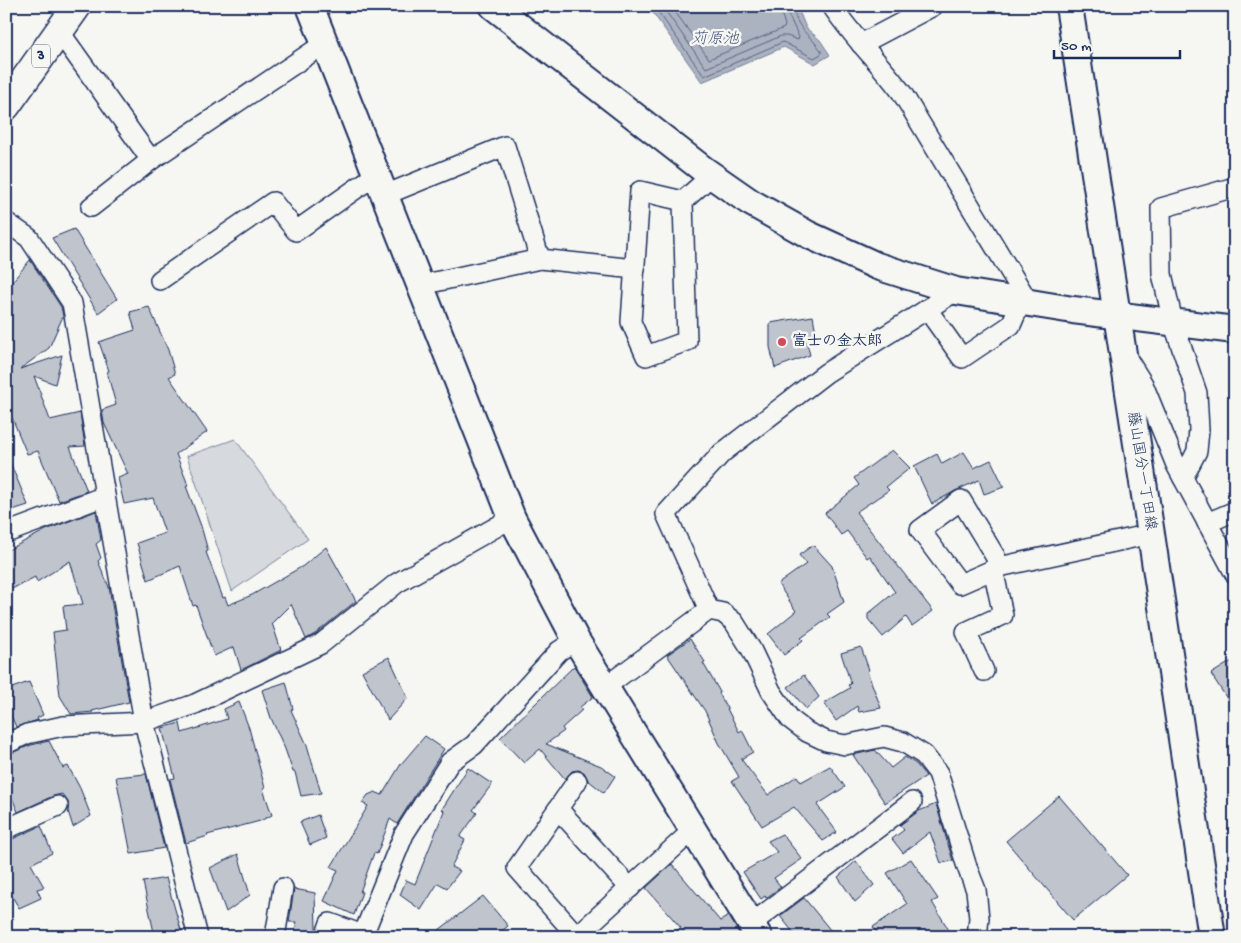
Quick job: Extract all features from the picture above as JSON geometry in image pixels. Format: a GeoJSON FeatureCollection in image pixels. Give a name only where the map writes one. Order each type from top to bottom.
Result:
{"type":"FeatureCollection","features":[{"type":"Feature","properties":{"kind":"highway","name":"3"},"geometry":{"type":"LineString","coordinates":[[6,106],[77,6]]}},
{"type":"Feature","properties":{"kind":"street"},"geometry":{"type":"LineString","coordinates":[[310,6],[512,518],[576,640],[755,931],[912,802]]}},
{"type":"Feature","properties":{"kind":"street"},"geometry":{"type":"LineString","coordinates":[[493,6],[712,175],[750,202],[809,235],[877,266],[956,291],[1235,330]]}},
{"type":"Feature","properties":{"kind":"street"},"geometry":{"type":"LineString","coordinates":[[832,6],[902,93],[1025,302]]}},
{"type":"Feature","properties":{"kind":"street"},"geometry":{"type":"LineString","coordinates":[[861,44],[933,6]]}},
{"type":"Feature","properties":{"kind":"street","name":"藤山国分一丁田線"},"geometry":{"type":"LineString","coordinates":[[1069,6],[1152,534],[1212,937]]}},
{"type":"Feature","properties":{"kind":"street"},"geometry":{"type":"LineString","coordinates":[[58,32],[151,160]]}},
{"type":"Feature","properties":{"kind":"street"},"geometry":{"type":"LineString","coordinates":[[91,207],[151,160],[324,44]]}},
{"type":"Feature","properties":{"kind":"street"},"geometry":{"type":"LineString","coordinates":[[160,280],[273,202],[296,231],[381,185],[505,146],[540,259]]}},
{"type":"Feature","properties":{"kind":"street"},"geometry":{"type":"LineString","coordinates":[[683,201],[712,175]]}},
{"type":"Feature","properties":{"kind":"street"},"geometry":{"type":"LineString","coordinates":[[1183,478],[1198,451],[1200,430],[1198,402],[1197,393],[1173,322],[1162,274],[1161,208],[1235,187]]}},
{"type":"Feature","properties":{"kind":"street"},"geometry":{"type":"LineString","coordinates":[[640,191],[683,201],[688,341],[646,356],[631,322],[640,191]]}},
{"type":"Feature","properties":{"kind":"street"},"geometry":{"type":"LineString","coordinates":[[6,222],[30,238],[72,303],[144,722],[197,935]]}},
{"type":"Feature","properties":{"kind":"street"},"geometry":{"type":"LineString","coordinates":[[421,285],[540,259],[635,268]]}},
{"type":"Feature","properties":{"kind":"street"},"geometry":{"type":"LineString","coordinates":[[709,610],[666,514],[722,453],[826,372],[956,291]]}},
{"type":"Feature","properties":{"kind":"street"},"geometry":{"type":"LineString","coordinates":[[927,309],[962,358],[1011,326],[1025,302]]}},
{"type":"Feature","properties":{"kind":"street"},"geometry":{"type":"LineString","coordinates":[[1122,350],[1142,384],[1183,478],[1235,574]]}},
{"type":"Feature","properties":{"kind":"street"},"geometry":{"type":"LineString","coordinates":[[6,533],[105,496]]}},
{"type":"Feature","properties":{"kind":"street"},"geometry":{"type":"LineString","coordinates":[[1207,523],[1235,511]]}},
{"type":"Feature","properties":{"kind":"street"},"geometry":{"type":"LineString","coordinates":[[6,744],[27,734],[62,726],[144,722],[195,704],[321,644],[398,583],[512,518]]}},
{"type":"Feature","properties":{"kind":"street"},"geometry":{"type":"LineString","coordinates":[[984,671],[966,632],[1003,615],[996,568],[1152,534]]}},
{"type":"Feature","properties":{"kind":"street"},"geometry":{"type":"LineString","coordinates":[[605,687],[709,610],[723,613],[734,622],[752,649],[771,691],[790,719],[807,732],[826,741],[845,745],[884,737],[903,742],[924,755],[938,773],[976,890],[979,918],[977,937]]}},
{"type":"Feature","properties":{"kind":"street"},"geometry":{"type":"LineString","coordinates":[[325,937],[330,923],[363,934],[404,834],[450,762],[474,745],[559,651],[576,640]]}},
{"type":"Feature","properties":{"kind":"street"},"geometry":{"type":"LineString","coordinates":[[577,781],[518,868],[577,936],[694,830]]}},
{"type":"Feature","properties":{"kind":"street"},"geometry":{"type":"LineString","coordinates":[[6,829],[58,806]]}},
{"type":"Feature","properties":{"kind":"street"},"geometry":{"type":"LineString","coordinates":[[558,809],[630,888]]}},
{"type":"Feature","properties":{"kind":"street"},"geometry":{"type":"LineString","coordinates":[[275,937],[283,888]]}},
{"type":"Feature","properties":{"kind":"shaded area"},"geometry":{"type":"Polygon","coordinates":[[[235,439],[308,539],[232,591],[187,456],[235,439]]]}},
{"type":"Feature","properties":{"kind":"water","name":"苅原池"},"geometry":{"type":"Polygon","coordinates":[[[648,6],[797,6],[806,28],[820,40],[830,55],[815,64],[784,47],[702,82],[648,6]]]}},
{"type":"Feature","properties":{"kind":"building"},"geometry":{"type":"Polygon","coordinates":[[[74,229],[117,299],[98,313],[52,238],[74,229]]]}},
{"type":"Feature","properties":{"kind":"building"},"geometry":{"type":"Polygon","coordinates":[[[30,260],[61,307],[63,316],[49,348],[20,369],[62,355],[55,384],[34,376],[50,420],[80,413],[85,446],[70,447],[87,491],[59,501],[38,451],[27,454],[6,403],[6,289],[30,260]]]}},
{"type":"Feature","properties":{"kind":"building"},"geometry":{"type":"Polygon","coordinates":[[[149,307],[168,350],[175,374],[169,377],[207,432],[176,454],[201,526],[208,551],[206,552],[223,598],[225,597],[228,605],[252,595],[303,566],[326,547],[356,601],[306,639],[291,604],[272,623],[281,650],[241,670],[234,647],[214,656],[196,605],[193,606],[180,566],[148,580],[137,543],[165,533],[153,498],[124,504],[118,478],[128,474],[104,423],[102,410],[116,405],[107,372],[109,371],[99,342],[135,330],[130,312],[149,307]]]}},
{"type":"Feature","properties":{"kind":"building","name":"富士の金太郎"},"geometry":{"type":"Polygon","coordinates":[[[813,316],[816,333],[805,336],[810,355],[775,368],[770,347],[770,323],[813,316]]]}},
{"type":"Feature","properties":{"kind":"building"},"geometry":{"type":"Polygon","coordinates":[[[892,450],[910,468],[886,487],[889,490],[856,512],[933,611],[912,626],[906,617],[883,637],[868,619],[868,614],[895,592],[870,556],[867,558],[847,531],[841,535],[825,513],[859,485],[854,478],[892,450]]]}},
{"type":"Feature","properties":{"kind":"building"},"geometry":{"type":"Polygon","coordinates":[[[964,452],[974,468],[991,460],[1004,487],[984,494],[979,480],[932,504],[914,466],[937,454],[942,464],[964,452]]]}},
{"type":"Feature","properties":{"kind":"building"},"geometry":{"type":"Polygon","coordinates":[[[6,453],[28,505],[6,512],[6,453]]]}},
{"type":"Feature","properties":{"kind":"building"},"geometry":{"type":"Polygon","coordinates":[[[96,511],[101,540],[96,544],[101,558],[98,561],[109,587],[129,702],[93,712],[71,714],[60,696],[53,632],[66,630],[63,606],[83,604],[70,561],[37,582],[35,577],[6,592],[6,551],[46,530],[96,511]]]}},
{"type":"Feature","properties":{"kind":"building"},"geometry":{"type":"Polygon","coordinates":[[[813,545],[832,566],[844,602],[827,614],[830,617],[801,638],[803,640],[784,655],[768,634],[796,611],[778,584],[806,564],[799,555],[813,545]]]}},
{"type":"Feature","properties":{"kind":"building"},"geometry":{"type":"Polygon","coordinates":[[[690,639],[705,662],[703,663],[720,692],[739,732],[742,730],[753,752],[741,759],[768,795],[797,776],[801,782],[830,766],[845,787],[817,805],[837,832],[823,841],[794,807],[762,826],[732,781],[739,777],[719,743],[705,711],[667,655],[690,639]]]}},
{"type":"Feature","properties":{"kind":"building"},"geometry":{"type":"Polygon","coordinates":[[[861,647],[869,670],[867,671],[881,708],[859,712],[857,706],[836,721],[824,703],[850,688],[848,685],[851,684],[841,653],[861,647]]]}},
{"type":"Feature","properties":{"kind":"building"},"geometry":{"type":"Polygon","coordinates":[[[389,657],[408,698],[388,720],[362,671],[389,657]]]}},
{"type":"Feature","properties":{"kind":"building"},"geometry":{"type":"Polygon","coordinates":[[[1235,659],[1235,711],[1211,674],[1235,659]]]}},
{"type":"Feature","properties":{"kind":"building"},"geometry":{"type":"Polygon","coordinates":[[[574,666],[593,697],[580,707],[582,710],[562,728],[564,731],[546,744],[601,766],[615,776],[604,793],[588,780],[584,772],[572,771],[565,779],[540,749],[524,763],[500,738],[574,666]]]}},
{"type":"Feature","properties":{"kind":"building"},"geometry":{"type":"Polygon","coordinates":[[[804,675],[819,697],[806,709],[788,687],[804,675]]]}},
{"type":"Feature","properties":{"kind":"building"},"geometry":{"type":"Polygon","coordinates":[[[29,682],[43,715],[37,718],[38,720],[16,727],[6,704],[6,690],[29,682]]]}},
{"type":"Feature","properties":{"kind":"building"},"geometry":{"type":"Polygon","coordinates":[[[286,682],[293,709],[291,710],[307,745],[321,793],[301,796],[295,772],[293,772],[271,718],[262,690],[286,682]]]}},
{"type":"Feature","properties":{"kind":"building"},"geometry":{"type":"Polygon","coordinates":[[[239,702],[249,728],[265,788],[263,789],[272,815],[260,821],[207,835],[186,843],[170,779],[175,778],[162,728],[180,723],[182,733],[227,719],[224,709],[239,702]]]}},
{"type":"Feature","properties":{"kind":"building"},"geometry":{"type":"Polygon","coordinates":[[[425,736],[444,749],[397,824],[390,819],[377,854],[374,853],[354,915],[324,901],[338,870],[331,867],[368,806],[362,803],[368,795],[375,792],[382,795],[401,764],[425,736]]]}},
{"type":"Feature","properties":{"kind":"building"},"geometry":{"type":"Polygon","coordinates":[[[49,741],[63,768],[68,766],[80,788],[91,816],[73,827],[68,811],[68,802],[62,794],[53,796],[18,812],[6,783],[6,755],[31,745],[49,741]]]}},
{"type":"Feature","properties":{"kind":"building"},"geometry":{"type":"Polygon","coordinates":[[[875,750],[891,768],[905,757],[916,764],[926,776],[885,803],[853,755],[875,750]]]}},
{"type":"Feature","properties":{"kind":"building"},"geometry":{"type":"Polygon","coordinates":[[[468,768],[492,784],[473,810],[477,813],[460,837],[465,840],[451,867],[460,871],[447,888],[438,883],[421,910],[400,895],[406,880],[415,884],[444,811],[442,809],[468,768]]]}},
{"type":"Feature","properties":{"kind":"building"},"geometry":{"type":"Polygon","coordinates":[[[146,774],[164,848],[131,854],[116,777],[146,774]]]}},
{"type":"Feature","properties":{"kind":"building"},"geometry":{"type":"Polygon","coordinates":[[[1059,796],[1127,875],[1073,920],[1006,841],[1059,796]]]}},
{"type":"Feature","properties":{"kind":"building"},"geometry":{"type":"Polygon","coordinates":[[[936,804],[953,861],[941,863],[930,832],[903,853],[892,839],[904,830],[900,825],[919,811],[936,804]]]}},
{"type":"Feature","properties":{"kind":"building"},"geometry":{"type":"Polygon","coordinates":[[[318,815],[326,838],[310,845],[300,822],[318,815]]]}},
{"type":"Feature","properties":{"kind":"building"},"geometry":{"type":"Polygon","coordinates":[[[41,826],[52,853],[31,864],[44,887],[37,889],[41,898],[19,908],[6,886],[6,842],[41,826]]]}},
{"type":"Feature","properties":{"kind":"building"},"geometry":{"type":"Polygon","coordinates":[[[782,834],[802,859],[774,878],[781,887],[766,898],[765,896],[761,899],[743,872],[777,852],[768,841],[782,834]]]}},
{"type":"Feature","properties":{"kind":"building"},"geometry":{"type":"Polygon","coordinates":[[[238,854],[250,895],[226,912],[210,868],[238,854]]]}},
{"type":"Feature","properties":{"kind":"building"},"geometry":{"type":"Polygon","coordinates":[[[911,859],[938,899],[932,902],[953,937],[879,937],[873,927],[907,904],[887,873],[911,859]]]}},
{"type":"Feature","properties":{"kind":"building"},"geometry":{"type":"Polygon","coordinates":[[[856,861],[874,885],[855,902],[838,877],[856,861]]]}},
{"type":"Feature","properties":{"kind":"building"},"geometry":{"type":"Polygon","coordinates":[[[672,864],[720,921],[729,916],[741,937],[663,937],[681,928],[646,888],[672,864]]]}},
{"type":"Feature","properties":{"kind":"building"},"geometry":{"type":"Polygon","coordinates":[[[166,878],[183,937],[155,937],[143,882],[166,878]]]}},
{"type":"Feature","properties":{"kind":"building"},"geometry":{"type":"Polygon","coordinates":[[[294,889],[315,893],[316,929],[314,937],[293,937],[297,922],[289,922],[294,889]]]}},
{"type":"Feature","properties":{"kind":"building"},"geometry":{"type":"Polygon","coordinates":[[[483,896],[508,926],[494,937],[430,937],[483,896]]]}},
{"type":"Feature","properties":{"kind":"building"},"geometry":{"type":"Polygon","coordinates":[[[804,898],[836,937],[797,937],[780,916],[804,898]]]}},
{"type":"Feature","properties":{"kind":"place","name":"富士の金太郎"},"geometry":{"type":"Point","coordinates":[782,342]}}]}
